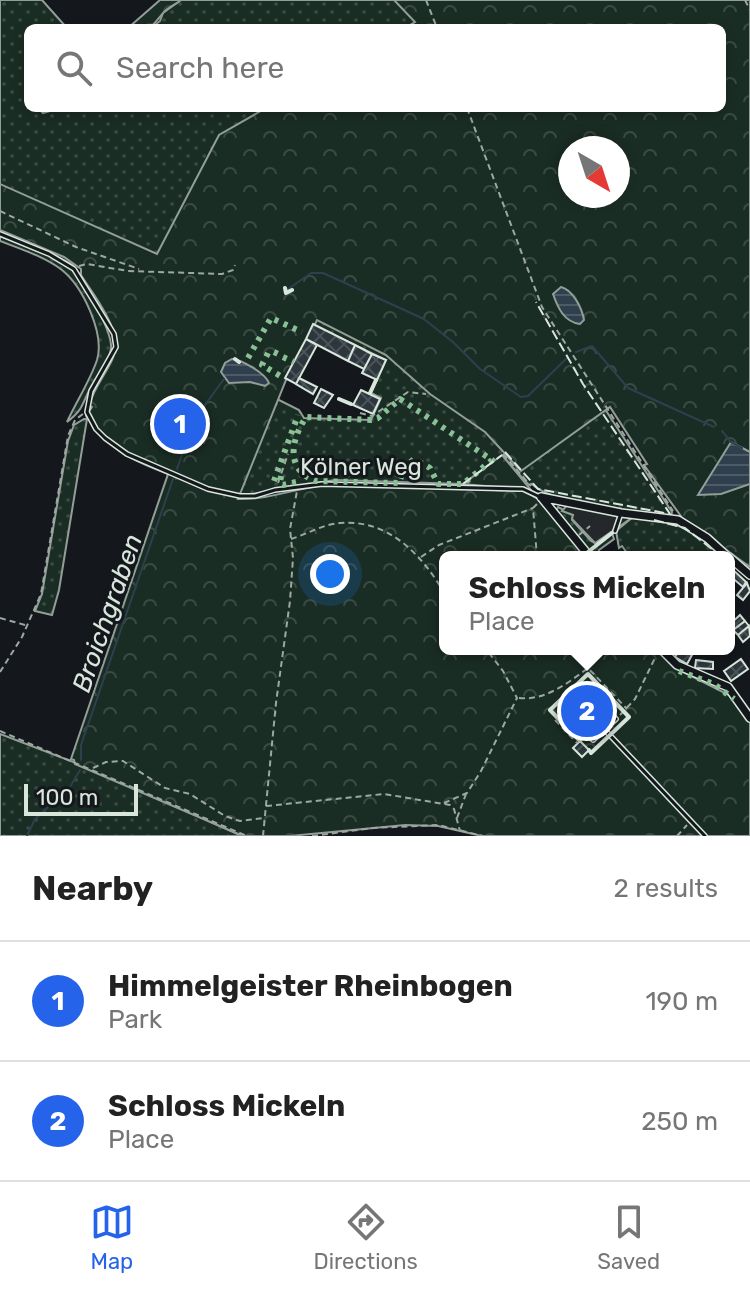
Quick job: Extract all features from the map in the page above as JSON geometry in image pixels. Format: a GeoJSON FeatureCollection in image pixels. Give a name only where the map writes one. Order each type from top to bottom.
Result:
{"type":"FeatureCollection","features":[{"type":"Feature","properties":{"kind":"street"},"geometry":{"type":"LineString","coordinates":[[541,497],[621,513],[678,520],[722,551]]}},
{"type":"Feature","properties":{"kind":"street"},"geometry":{"type":"LineString","coordinates":[[541,497],[585,551]]}},
{"type":"Feature","properties":{"kind":"street"},"geometry":{"type":"LineString","coordinates":[[666,655],[677,665],[725,684],[750,718]]}},
{"type":"Feature","properties":{"kind":"lane"},"geometry":{"type":"LineString","coordinates":[[0,234],[49,254],[74,269],[116,340],[113,355],[91,391],[87,412]]}},
{"type":"Feature","properties":{"kind":"lane","name":"Kölner Weg"},"geometry":{"type":"LineString","coordinates":[[87,412],[96,429],[115,446],[208,489],[230,495],[255,496],[297,486],[348,483],[523,489],[541,497]]}},
{"type":"Feature","properties":{"kind":"lane"},"geometry":{"type":"LineString","coordinates":[[615,531],[621,513]]}},
{"type":"Feature","properties":{"kind":"lane"},"geometry":{"type":"LineString","coordinates":[[588,689],[616,719],[593,740],[565,711],[588,689]]}},
{"type":"Feature","properties":{"kind":"lane"},"geometry":{"type":"LineString","coordinates":[[604,729],[705,836]]}},
{"type":"Feature","properties":{"kind":"path"},"geometry":{"type":"LineString","coordinates":[[426,0],[435,24]]}},
{"type":"Feature","properties":{"kind":"path"},"geometry":{"type":"LineString","coordinates":[[745,0],[750,10]]}},
{"type":"Feature","properties":{"kind":"path"},"geometry":{"type":"LineString","coordinates":[[469,112],[542,307],[678,520]]}},
{"type":"Feature","properties":{"kind":"path"},"geometry":{"type":"LineString","coordinates":[[0,211],[76,247],[143,271]]}},
{"type":"Feature","properties":{"kind":"path"},"geometry":{"type":"LineString","coordinates":[[74,269],[87,264],[143,271],[222,274],[233,270],[235,265]]}},
{"type":"Feature","properties":{"kind":"path"},"geometry":{"type":"LineString","coordinates":[[360,413],[372,416],[408,392],[426,394]]}},
{"type":"Feature","properties":{"kind":"path"},"geometry":{"type":"LineString","coordinates":[[0,672],[27,626],[41,594],[68,436],[75,420],[87,412]]}},
{"type":"Feature","properties":{"kind":"path"},"geometry":{"type":"LineString","coordinates":[[277,486],[288,454]]}},
{"type":"Feature","properties":{"kind":"path"},"geometry":{"type":"LineString","coordinates":[[420,558],[439,545],[533,508],[541,497],[503,454]]}},
{"type":"Feature","properties":{"kind":"path"},"geometry":{"type":"LineString","coordinates":[[263,836],[280,668],[289,613],[290,529],[297,486]]}},
{"type":"Feature","properties":{"kind":"path"},"geometry":{"type":"LineString","coordinates":[[533,508],[537,551]]}},
{"type":"Feature","properties":{"kind":"path"},"geometry":{"type":"LineString","coordinates":[[291,539],[341,523],[368,525],[392,534],[420,558],[439,585]]}},
{"type":"Feature","properties":{"kind":"path"},"geometry":{"type":"LineString","coordinates":[[575,539],[590,526]]}},
{"type":"Feature","properties":{"kind":"path"},"geometry":{"type":"LineString","coordinates":[[0,618],[27,626]]}},
{"type":"Feature","properties":{"kind":"path"},"geometry":{"type":"LineString","coordinates":[[491,655],[517,698]]}},
{"type":"Feature","properties":{"kind":"path"},"geometry":{"type":"LineString","coordinates":[[578,655],[627,709]]}},
{"type":"Feature","properties":{"kind":"path"},"geometry":{"type":"LineString","coordinates":[[616,719],[635,699],[657,655]]}},
{"type":"Feature","properties":{"kind":"path"},"geometry":{"type":"LineString","coordinates":[[517,698],[527,699],[549,693],[563,687],[588,668]]}},
{"type":"Feature","properties":{"kind":"path"},"geometry":{"type":"LineString","coordinates":[[457,818],[517,698]]}},
{"type":"Feature","properties":{"kind":"path"},"geometry":{"type":"LineString","coordinates":[[565,711],[555,720],[577,743]]}},
{"type":"Feature","properties":{"kind":"path"},"geometry":{"type":"LineString","coordinates":[[0,731],[247,836]]}},
{"type":"Feature","properties":{"kind":"path"},"geometry":{"type":"LineString","coordinates":[[91,769],[106,762],[123,761],[165,788],[190,794],[225,816],[240,821],[265,817]]}},
{"type":"Feature","properties":{"kind":"path"},"geometry":{"type":"LineString","coordinates":[[443,803],[467,793]]}},
{"type":"Feature","properties":{"kind":"path"},"geometry":{"type":"LineString","coordinates":[[266,806],[384,794],[443,803],[454,809],[460,831]]}},
{"type":"Feature","properties":{"kind":"path"},"geometry":{"type":"LineString","coordinates":[[677,836],[691,821]]}},
{"type":"Feature","properties":{"kind":"path"},"geometry":{"type":"LineString","coordinates":[[312,836],[373,828],[438,825],[483,836]]}},
{"type":"Feature","properties":{"kind":"green space"},"geometry":{"type":"Polygon","coordinates":[[[0,0],[42,0],[63,24],[24,24],[24,112],[468,112],[564,346],[672,512],[671,516],[597,506],[558,497],[529,485],[502,456],[463,484],[335,480],[245,495],[231,493],[92,422],[89,405],[116,400],[139,285],[130,274],[71,264],[0,232],[0,0]],[[313,325],[271,396],[299,410],[304,418],[371,420],[381,398],[371,393],[386,360],[313,325]]]}},
{"type":"Feature","properties":{"kind":"green space"},"geometry":{"type":"Polygon","coordinates":[[[160,0],[181,0],[154,24],[133,24],[160,0]]]}},
{"type":"Feature","properties":{"kind":"green space"},"geometry":{"type":"Polygon","coordinates":[[[181,0],[425,0],[434,24],[156,24],[163,13],[181,0]]]}},
{"type":"Feature","properties":{"kind":"green space"},"geometry":{"type":"Polygon","coordinates":[[[394,0],[750,0],[750,567],[735,556],[735,551],[728,551],[683,519],[644,465],[647,464],[610,407],[521,471],[485,432],[430,394],[386,355],[317,320],[286,380],[238,499],[261,498],[325,485],[525,491],[541,501],[582,551],[439,551],[439,655],[662,655],[675,668],[733,697],[750,722],[750,836],[482,836],[438,826],[405,825],[290,836],[243,836],[75,764],[71,759],[168,474],[122,452],[104,438],[86,416],[92,407],[89,405],[94,393],[112,360],[115,338],[112,327],[81,275],[81,269],[64,257],[0,230],[0,184],[157,254],[219,135],[259,112],[726,112],[726,24],[412,24],[415,22],[394,0]]]}},
{"type":"Feature","properties":{"kind":"green space"},"geometry":{"type":"Polygon","coordinates":[[[0,236],[45,253],[69,267],[89,293],[107,330],[111,349],[108,359],[79,410],[67,422],[97,360],[99,349],[95,325],[84,299],[62,270],[40,257],[0,241],[0,236]]]}},
{"type":"Feature","properties":{"kind":"green space"},"geometry":{"type":"Polygon","coordinates":[[[87,419],[59,590],[52,615],[35,611],[42,594],[68,441],[74,425],[87,419]]]}},
{"type":"Feature","properties":{"kind":"green space"},"geometry":{"type":"Polygon","coordinates":[[[502,455],[531,490],[463,484],[502,455]]]}},
{"type":"Feature","properties":{"kind":"green space"},"geometry":{"type":"Polygon","coordinates":[[[558,507],[573,515],[572,520],[595,543],[612,533],[614,539],[599,551],[588,551],[556,511],[558,507]]]}},
{"type":"Feature","properties":{"kind":"green space"},"geometry":{"type":"Polygon","coordinates":[[[633,517],[660,521],[693,532],[717,551],[626,551],[622,546],[619,548],[616,531],[633,517]]]}},
{"type":"Feature","properties":{"kind":"green space"},"geometry":{"type":"Polygon","coordinates":[[[0,734],[89,768],[242,836],[0,836],[0,734]]]}},
{"type":"Feature","properties":{"kind":"shaded area"},"geometry":{"type":"Polygon","coordinates":[[[568,504],[633,517],[595,543],[572,519],[573,515],[562,511],[568,504]]]}},
{"type":"Feature","properties":{"kind":"water"},"geometry":{"type":"Polygon","coordinates":[[[561,287],[579,305],[584,320],[580,324],[566,317],[560,309],[553,294],[561,287]]]}},
{"type":"Feature","properties":{"kind":"water"},"geometry":{"type":"Polygon","coordinates":[[[232,359],[253,368],[269,383],[265,386],[250,382],[229,383],[221,372],[225,363],[232,359]]]}},
{"type":"Feature","properties":{"kind":"water"},"geometry":{"type":"Polygon","coordinates":[[[731,442],[750,452],[750,484],[721,494],[698,495],[731,442]]]}},
{"type":"Feature","properties":{"kind":"building"},"geometry":{"type":"Polygon","coordinates":[[[313,324],[355,345],[348,361],[306,339],[313,324]]]}},
{"type":"Feature","properties":{"kind":"building"},"geometry":{"type":"Polygon","coordinates":[[[306,339],[317,345],[296,384],[285,378],[306,339]]]}},
{"type":"Feature","properties":{"kind":"building"},"geometry":{"type":"Polygon","coordinates":[[[355,345],[372,354],[364,369],[348,361],[355,345]]]}},
{"type":"Feature","properties":{"kind":"building"},"geometry":{"type":"Polygon","coordinates":[[[372,354],[386,360],[377,380],[362,373],[372,354]]]}},
{"type":"Feature","properties":{"kind":"building"},"geometry":{"type":"Polygon","coordinates":[[[299,378],[317,387],[313,394],[296,384],[299,378]]]}},
{"type":"Feature","properties":{"kind":"building"},"geometry":{"type":"Polygon","coordinates":[[[321,389],[333,395],[324,408],[314,403],[321,389]]]}},
{"type":"Feature","properties":{"kind":"building"},"geometry":{"type":"Polygon","coordinates":[[[361,390],[380,399],[373,414],[353,405],[361,390]]]}},
{"type":"Feature","properties":{"kind":"building"},"geometry":{"type":"Polygon","coordinates":[[[735,572],[746,582],[743,587],[735,580],[735,572]]]}},
{"type":"Feature","properties":{"kind":"building"},"geometry":{"type":"Polygon","coordinates":[[[747,583],[750,591],[743,600],[737,595],[747,583]]]}},
{"type":"Feature","properties":{"kind":"building"},"geometry":{"type":"Polygon","coordinates":[[[740,615],[745,621],[735,628],[735,620],[740,615]]]}},
{"type":"Feature","properties":{"kind":"building"},"geometry":{"type":"Polygon","coordinates":[[[745,621],[749,626],[738,635],[735,628],[745,621]]]}},
{"type":"Feature","properties":{"kind":"building"},"geometry":{"type":"Polygon","coordinates":[[[749,626],[750,636],[743,642],[738,635],[749,626]]]}},
{"type":"Feature","properties":{"kind":"building"},"geometry":{"type":"Polygon","coordinates":[[[676,655],[692,655],[687,664],[676,655]]]}},
{"type":"Feature","properties":{"kind":"building"},"geometry":{"type":"Polygon","coordinates":[[[741,659],[748,669],[731,681],[724,671],[741,659]]]}},
{"type":"Feature","properties":{"kind":"building"},"geometry":{"type":"Polygon","coordinates":[[[696,660],[713,662],[713,669],[695,668],[696,660]]]}},
{"type":"Feature","properties":{"kind":"building"},"geometry":{"type":"Polygon","coordinates":[[[588,695],[603,712],[587,727],[572,711],[588,695]]]}},
{"type":"Feature","properties":{"kind":"building"},"geometry":{"type":"Polygon","coordinates":[[[580,741],[589,750],[582,757],[573,748],[580,741]]]}},
{"type":"Feature","properties":{"kind":"waterway","name":"Broichgraben"},"geometry":{"type":"LineString","coordinates":[[284,292],[311,273],[323,273],[424,319],[480,369],[521,397],[528,396],[567,358]]}},
{"type":"Feature","properties":{"kind":"waterway","name":"Broichgraben"},"geometry":{"type":"LineString","coordinates":[[576,352],[592,346],[628,388],[714,427]]}},
{"type":"Feature","properties":{"kind":"waterway","name":"Broichgraben"},"geometry":{"type":"LineString","coordinates":[[177,469],[194,420],[224,379]]}},
{"type":"Feature","properties":{"kind":"waterway","name":"Broichgraben"},"geometry":{"type":"LineString","coordinates":[[722,431],[731,442],[742,448]]}},
{"type":"Feature","properties":{"kind":"waterway","name":"Broichgraben"},"geometry":{"type":"LineString","coordinates":[[81,760],[81,745],[173,479]]}},
{"type":"Feature","properties":{"kind":"waterway","name":"Broichgraben"},"geometry":{"type":"LineString","coordinates":[[27,836],[35,819],[70,787],[80,770]]}},
{"type":"Feature","properties":{"kind":"hedge"},"geometry":{"type":"LineString","coordinates":[[248,358],[271,318],[302,332]]}},
{"type":"Feature","properties":{"kind":"hedge"},"geometry":{"type":"LineString","coordinates":[[274,352],[282,356]]}},
{"type":"Feature","properties":{"kind":"hedge"},"geometry":{"type":"LineString","coordinates":[[268,353],[262,365],[282,377]]}},
{"type":"Feature","properties":{"kind":"hedge"},"geometry":{"type":"LineString","coordinates":[[283,357],[294,362]]}},
{"type":"Feature","properties":{"kind":"hedge"},"geometry":{"type":"LineString","coordinates":[[400,399],[492,460],[463,484],[438,484],[430,468],[414,459],[404,468],[399,483],[315,481],[299,469],[295,462],[294,444],[306,417],[371,420],[378,418],[400,399]]}},
{"type":"Feature","properties":{"kind":"hedge"},"geometry":{"type":"LineString","coordinates":[[274,481],[298,415]]}},
{"type":"Feature","properties":{"kind":"hedge"},"geometry":{"type":"LineString","coordinates":[[281,476],[280,483],[283,485],[296,482]]}},
{"type":"Feature","properties":{"kind":"hedge"},"geometry":{"type":"LineString","coordinates":[[679,671],[714,684],[734,699]]}},
{"type":"Feature","properties":{"kind":"fence"},"geometry":{"type":"LineString","coordinates":[[505,452],[538,489],[670,514],[583,384],[536,302]]}},
{"type":"Feature","properties":{"kind":"fence"},"geometry":{"type":"LineString","coordinates":[[463,484],[502,455]]}},
{"type":"Feature","properties":{"kind":"fence"},"geometry":{"type":"LineString","coordinates":[[654,520],[685,528],[714,551]]}},
{"type":"Feature","properties":{"kind":"wall"},"geometry":{"type":"LineString","coordinates":[[285,288],[286,293],[292,290]]}},
{"type":"Feature","properties":{"kind":"wall"},"geometry":{"type":"LineString","coordinates":[[235,359],[239,362]]}},
{"type":"Feature","properties":{"kind":"wall"},"geometry":{"type":"LineString","coordinates":[[370,393],[376,380]]}},
{"type":"Feature","properties":{"kind":"wall"},"geometry":{"type":"LineString","coordinates":[[339,399],[351,404]]}},
{"type":"Feature","properties":{"kind":"wall"},"geometry":{"type":"LineString","coordinates":[[589,551],[612,533]]}},
{"type":"Feature","properties":{"kind":"wall"},"geometry":{"type":"LineString","coordinates":[[580,741],[550,710],[588,674],[629,717],[591,753],[589,750]]}},
{"type":"Feature","properties":{"kind":"place","name":"Himmelgeister Rheinbogen"},"geometry":{"type":"Point","coordinates":[180,424]}},
{"type":"Feature","properties":{"kind":"place","name":"Schloss Mickeln"},"geometry":{"type":"Point","coordinates":[587,711]}}]}
